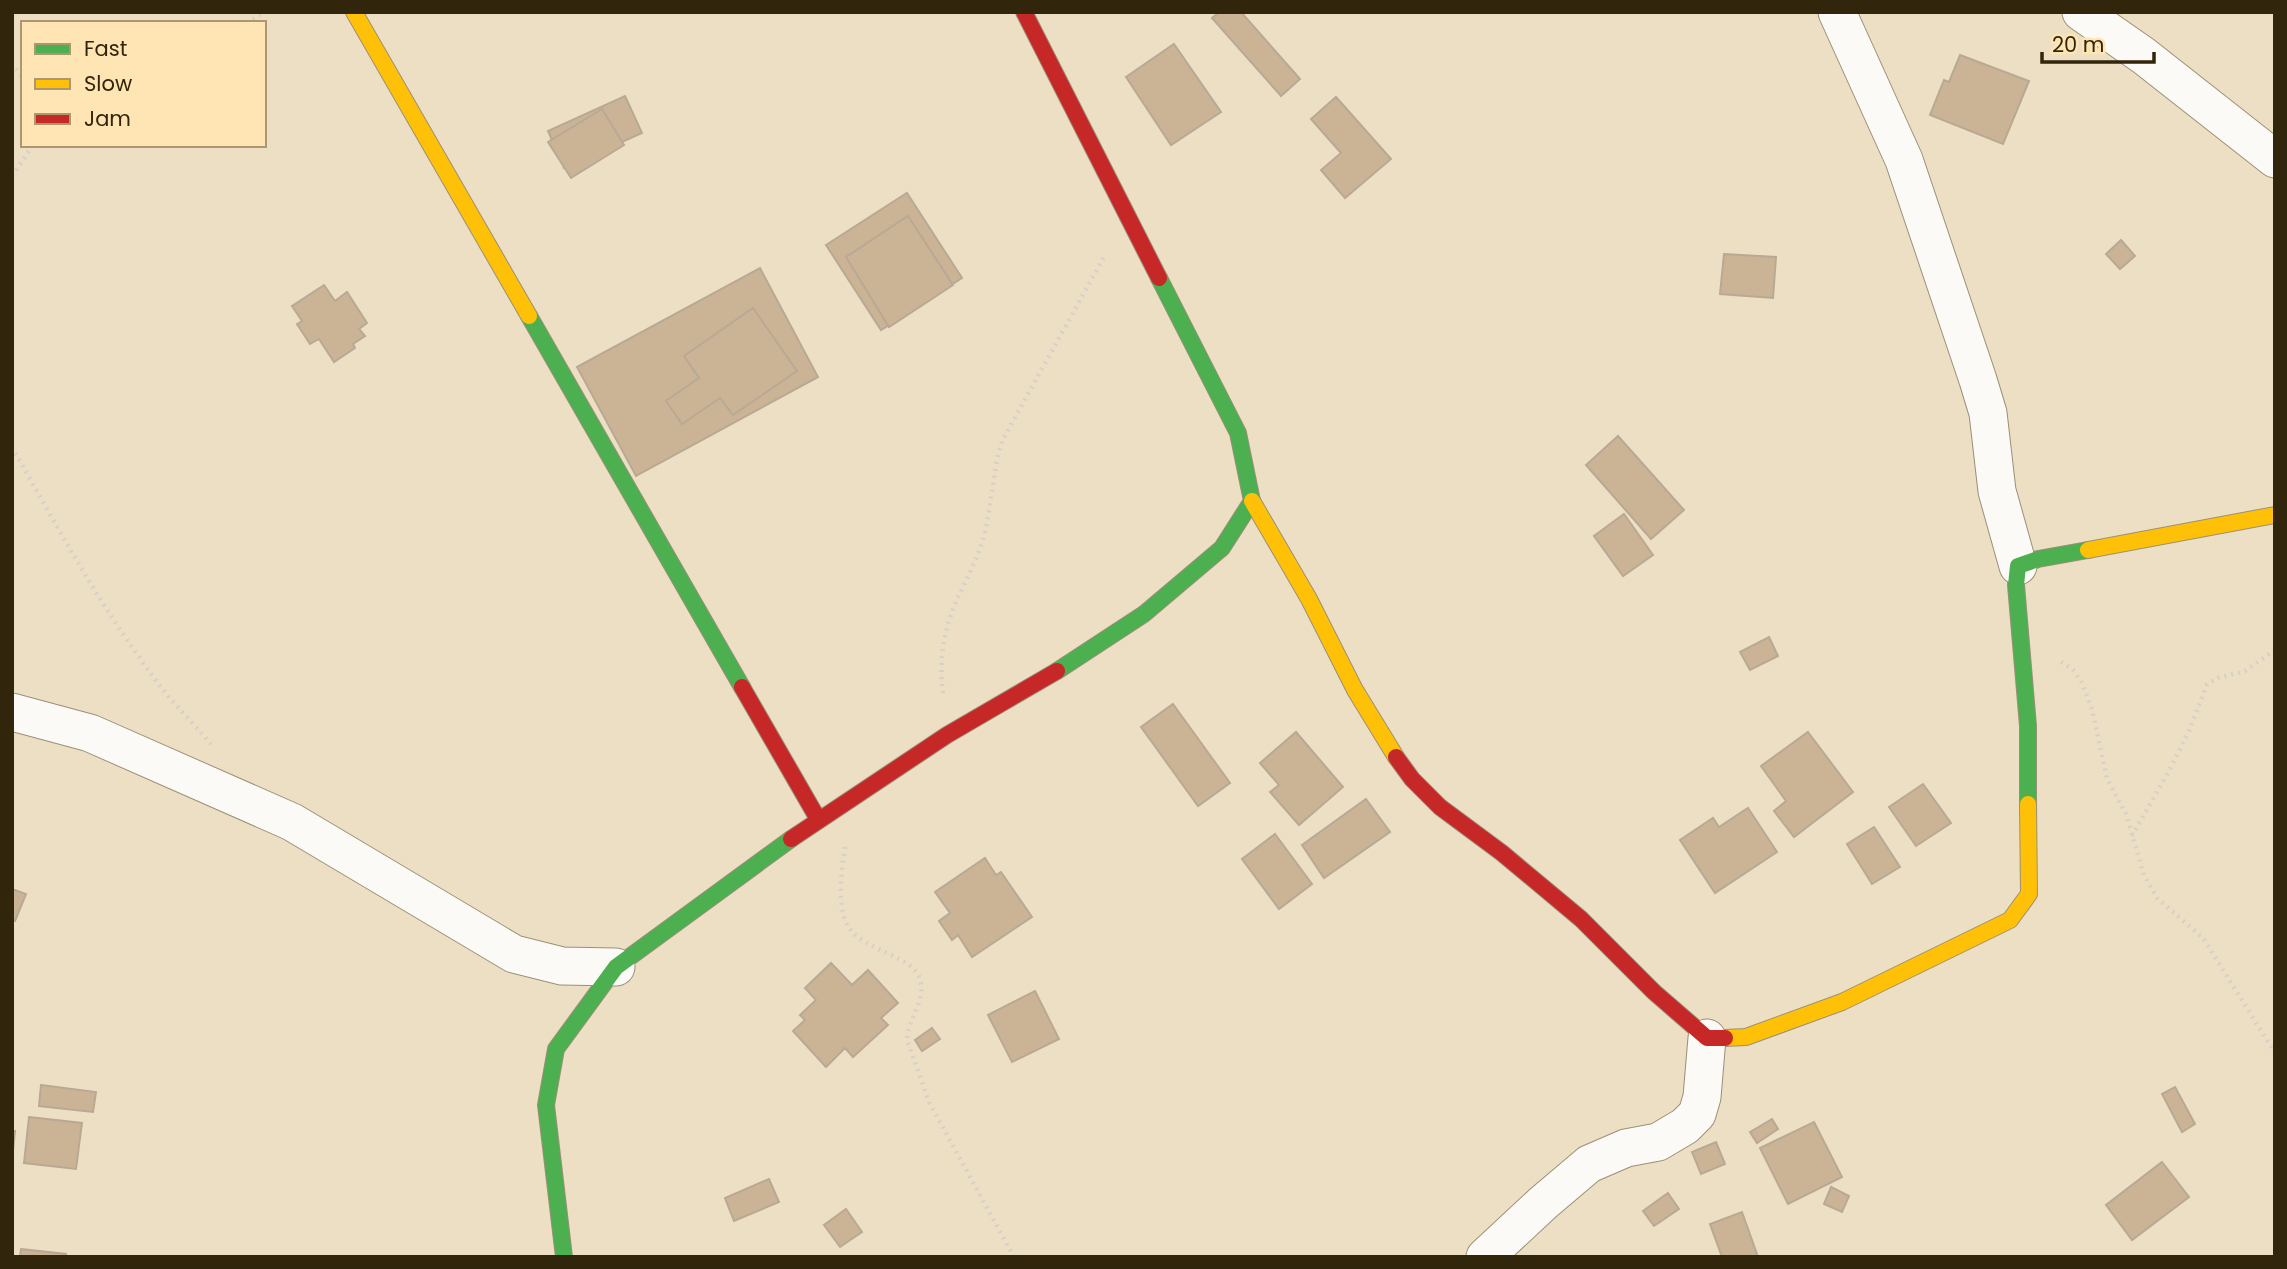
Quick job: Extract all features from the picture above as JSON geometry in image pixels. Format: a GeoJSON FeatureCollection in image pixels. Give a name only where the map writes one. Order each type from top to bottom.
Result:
{"type":"FeatureCollection","features":[{"type":"Feature","properties":{"kind":"street"},"geometry":{"type":"LineString","coordinates":[[354,12],[818,819]]}},
{"type":"Feature","properties":{"kind":"street"},"geometry":{"type":"LineString","coordinates":[[1024,12],[1238,433],[1252,501],[1388,747],[1412,779],[1440,807],[1502,853],[1580,919],[1654,992],[1707,1038],[1746,1037],[1842,1002],[2010,919],[2029,894],[2028,726],[2016,584],[2018,566],[1997,491],[1988,413],[1905,160],[1837,12]]}},
{"type":"Feature","properties":{"kind":"street"},"geometry":{"type":"LineString","coordinates":[[2081,12],[2144,56],[2275,159]]}},
{"type":"Feature","properties":{"kind":"street"},"geometry":{"type":"LineString","coordinates":[[564,1257],[546,1105],[556,1049],[616,967],[818,819],[947,735],[1048,677],[1144,614],[1222,548],[1252,501]]}},
{"type":"Feature","properties":{"kind":"street"},"geometry":{"type":"LineString","coordinates":[[2018,566],[2038,559],[2275,515]]}},
{"type":"Feature","properties":{"kind":"street"},"geometry":{"type":"LineString","coordinates":[[12,712],[90,733],[292,822],[514,954],[562,965],[616,967]]}},
{"type":"Feature","properties":{"kind":"street"},"geometry":{"type":"LineString","coordinates":[[1485,1257],[1590,1164],[1626,1148],[1658,1142],[1685,1126],[1697,1114],[1702,1097],[1707,1038]]}},
{"type":"Feature","properties":{"kind":"path"},"geometry":{"type":"LineString","coordinates":[[12,176],[32,147]]}},
{"type":"Feature","properties":{"kind":"path"},"geometry":{"type":"LineString","coordinates":[[947,735],[941,653],[955,604],[982,543],[1002,441],[1128,215]]}},
{"type":"Feature","properties":{"kind":"path"},"geometry":{"type":"LineString","coordinates":[[12,447],[68,548],[128,642],[169,696],[213,746]]}},
{"type":"Feature","properties":{"kind":"path"},"geometry":{"type":"LineString","coordinates":[[2132,837],[2185,741],[2207,684],[2218,678],[2245,671],[2275,650]]}},
{"type":"Feature","properties":{"kind":"path"},"geometry":{"type":"LineString","coordinates":[[2057,659],[2073,670],[2082,683],[2092,709],[2107,779],[2126,814],[2144,875],[2157,898],[2203,939],[2275,1053]]}},
{"type":"Feature","properties":{"kind":"path"},"geometry":{"type":"LineString","coordinates":[[851,797],[842,867],[842,911],[848,928],[910,964],[919,976],[922,995],[907,1040],[929,1102],[1014,1257]]}},
{"type":"Feature","properties":{"kind":"building"},"geometry":{"type":"Polygon","coordinates":[[[1219,12],[1241,12],[1300,79],[1281,96],[1212,18],[1219,12]]]}},
{"type":"Feature","properties":{"kind":"building"},"geometry":{"type":"Polygon","coordinates":[[[1174,44],[1221,112],[1171,145],[1126,77],[1174,44]]]}},
{"type":"Feature","properties":{"kind":"building"},"geometry":{"type":"Polygon","coordinates":[[[1960,55],[2029,81],[2003,144],[1930,115],[1944,80],[1949,82],[1960,55]]]}},
{"type":"Feature","properties":{"kind":"building"},"geometry":{"type":"Polygon","coordinates":[[[625,96],[642,133],[564,168],[548,131],[625,96]]]}},
{"type":"Feature","properties":{"kind":"building"},"geometry":{"type":"Polygon","coordinates":[[[1336,97],[1391,159],[1345,198],[1321,170],[1341,153],[1311,119],[1336,97]]]}},
{"type":"Feature","properties":{"kind":"building"},"geometry":{"type":"Polygon","coordinates":[[[602,109],[624,145],[571,178],[548,142],[602,109]]]}},
{"type":"Feature","properties":{"kind":"building"},"geometry":{"type":"Polygon","coordinates":[[[907,193],[962,278],[881,330],[826,245],[907,193]]]}},
{"type":"Feature","properties":{"kind":"building"},"geometry":{"type":"Polygon","coordinates":[[[908,216],[953,285],[889,327],[846,257],[908,216]]]}},
{"type":"Feature","properties":{"kind":"building"},"geometry":{"type":"Polygon","coordinates":[[[2121,240],[2135,256],[2120,269],[2106,254],[2121,240]]]}},
{"type":"Feature","properties":{"kind":"building"},"geometry":{"type":"Polygon","coordinates":[[[1724,254],[1776,257],[1773,298],[1720,294],[1724,254]]]}},
{"type":"Feature","properties":{"kind":"building"},"geometry":{"type":"Polygon","coordinates":[[[760,268],[818,377],[636,476],[577,367],[760,268]]]}},
{"type":"Feature","properties":{"kind":"building"},"geometry":{"type":"Polygon","coordinates":[[[324,285],[335,301],[347,292],[367,323],[359,329],[365,336],[353,344],[355,348],[334,362],[319,339],[310,344],[297,324],[302,321],[292,306],[324,285]]]}},
{"type":"Feature","properties":{"kind":"building"},"geometry":{"type":"Polygon","coordinates":[[[753,308],[797,371],[733,415],[720,398],[682,424],[666,401],[699,378],[684,356],[753,308]]]}},
{"type":"Feature","properties":{"kind":"building"},"geometry":{"type":"Polygon","coordinates":[[[1618,436],[1684,510],[1651,539],[1586,465],[1618,436]]]}},
{"type":"Feature","properties":{"kind":"building"},"geometry":{"type":"Polygon","coordinates":[[[1624,514],[1653,555],[1623,576],[1594,536],[1624,514]]]}},
{"type":"Feature","properties":{"kind":"building"},"geometry":{"type":"Polygon","coordinates":[[[1769,637],[1778,656],[1750,670],[1740,652],[1769,637]]]}},
{"type":"Feature","properties":{"kind":"building"},"geometry":{"type":"Polygon","coordinates":[[[1173,704],[1230,783],[1198,806],[1141,727],[1173,704]]]}},
{"type":"Feature","properties":{"kind":"building"},"geometry":{"type":"Polygon","coordinates":[[[1296,732],[1343,787],[1299,825],[1270,792],[1279,785],[1260,763],[1296,732]]]}},
{"type":"Feature","properties":{"kind":"building"},"geometry":{"type":"Polygon","coordinates":[[[1808,732],[1853,792],[1794,837],[1774,811],[1786,801],[1761,766],[1808,732]]]}},
{"type":"Feature","properties":{"kind":"building"},"geometry":{"type":"Polygon","coordinates":[[[1923,784],[1951,823],[1916,846],[1889,807],[1923,784]]]}},
{"type":"Feature","properties":{"kind":"building"},"geometry":{"type":"Polygon","coordinates":[[[1366,799],[1390,832],[1324,878],[1302,845],[1366,799]]]}},
{"type":"Feature","properties":{"kind":"building"},"geometry":{"type":"Polygon","coordinates":[[[1748,808],[1777,852],[1715,893],[1680,840],[1713,818],[1719,827],[1748,808]]]}},
{"type":"Feature","properties":{"kind":"building"},"geometry":{"type":"Polygon","coordinates":[[[1874,827],[1900,867],[1872,884],[1847,844],[1874,827]]]}},
{"type":"Feature","properties":{"kind":"building"},"geometry":{"type":"Polygon","coordinates":[[[1275,834],[1312,884],[1279,909],[1242,859],[1275,834]]]}},
{"type":"Feature","properties":{"kind":"building"},"geometry":{"type":"Polygon","coordinates":[[[985,858],[996,875],[1001,872],[1032,917],[972,957],[958,935],[952,940],[939,921],[950,913],[935,892],[985,858]]]}},
{"type":"Feature","properties":{"kind":"building"},"geometry":{"type":"Polygon","coordinates":[[[12,889],[26,894],[15,921],[12,920],[12,889]]]}},
{"type":"Feature","properties":{"kind":"building"},"geometry":{"type":"Polygon","coordinates":[[[831,963],[852,985],[868,970],[898,1003],[881,1018],[888,1025],[853,1057],[845,1048],[826,1067],[793,1031],[805,1020],[800,1015],[816,1000],[805,988],[831,963]]]}},
{"type":"Feature","properties":{"kind":"building"},"geometry":{"type":"Polygon","coordinates":[[[1035,991],[1059,1039],[1012,1062],[988,1015],[1035,991]]]}},
{"type":"Feature","properties":{"kind":"building"},"geometry":{"type":"Polygon","coordinates":[[[932,1028],[940,1039],[922,1051],[915,1040],[932,1028]]]}},
{"type":"Feature","properties":{"kind":"building"},"geometry":{"type":"Polygon","coordinates":[[[41,1085],[96,1092],[93,1112],[39,1106],[41,1085]]]}},
{"type":"Feature","properties":{"kind":"building"},"geometry":{"type":"Polygon","coordinates":[[[2175,1087],[2195,1124],[2182,1132],[2162,1094],[2175,1087]]]}},
{"type":"Feature","properties":{"kind":"building"},"geometry":{"type":"Polygon","coordinates":[[[29,1117],[82,1123],[76,1169],[24,1163],[29,1117]]]}},
{"type":"Feature","properties":{"kind":"building"},"geometry":{"type":"Polygon","coordinates":[[[1772,1119],[1778,1129],[1757,1143],[1750,1132],[1772,1119]]]}},
{"type":"Feature","properties":{"kind":"building"},"geometry":{"type":"Polygon","coordinates":[[[1814,1122],[1842,1177],[1788,1204],[1760,1148],[1814,1122]]]}},
{"type":"Feature","properties":{"kind":"building"},"geometry":{"type":"Polygon","coordinates":[[[12,1131],[15,1131],[12,1160],[12,1131]]]}},
{"type":"Feature","properties":{"kind":"building"},"geometry":{"type":"Polygon","coordinates":[[[1716,1142],[1725,1164],[1701,1174],[1692,1152],[1716,1142]]]}},
{"type":"Feature","properties":{"kind":"building"},"geometry":{"type":"Polygon","coordinates":[[[2162,1162],[2189,1197],[2132,1240],[2106,1205],[2162,1162]]]}},
{"type":"Feature","properties":{"kind":"building"},"geometry":{"type":"Polygon","coordinates":[[[769,1179],[779,1202],[734,1221],[725,1198],[769,1179]]]}},
{"type":"Feature","properties":{"kind":"building"},"geometry":{"type":"Polygon","coordinates":[[[1831,1187],[1849,1196],[1842,1212],[1824,1204],[1831,1187]]]}},
{"type":"Feature","properties":{"kind":"building"},"geometry":{"type":"Polygon","coordinates":[[[1668,1193],[1679,1209],[1654,1226],[1643,1211],[1668,1193]]]}},
{"type":"Feature","properties":{"kind":"building"},"geometry":{"type":"Polygon","coordinates":[[[846,1209],[862,1232],[840,1247],[824,1225],[846,1209]]]}},
{"type":"Feature","properties":{"kind":"building"},"geometry":{"type":"Polygon","coordinates":[[[1742,1212],[1758,1257],[1722,1257],[1710,1224],[1742,1212]]]}},
{"type":"Feature","properties":{"kind":"building"},"geometry":{"type":"Polygon","coordinates":[[[21,1249],[66,1254],[66,1257],[20,1257],[21,1249]]]}},
{"type":"Feature","properties":{"kind":"traffic: fast"},"geometry":{"type":"LineString","coordinates":[[1057,671],[1144,614],[1222,548],[1252,501],[1238,433],[1159,278]]}},
{"type":"Feature","properties":{"kind":"traffic: fast"},"geometry":{"type":"LineString","coordinates":[[529,316],[742,687]]}},
{"type":"Feature","properties":{"kind":"traffic: fast"},"geometry":{"type":"LineString","coordinates":[[2028,804],[2028,726],[2016,585],[2018,566],[2038,559],[2088,550]]}},
{"type":"Feature","properties":{"kind":"traffic: fast"},"geometry":{"type":"LineString","coordinates":[[564,1257],[546,1105],[556,1049],[616,967],[791,839]]}},
{"type":"Feature","properties":{"kind":"traffic: slow"},"geometry":{"type":"LineString","coordinates":[[354,12],[529,316]]}},
{"type":"Feature","properties":{"kind":"traffic: slow"},"geometry":{"type":"LineString","coordinates":[[1252,501],[1309,599],[1355,690],[1396,757]]}},
{"type":"Feature","properties":{"kind":"traffic: slow"},"geometry":{"type":"LineString","coordinates":[[2088,550],[2275,515]]}},
{"type":"Feature","properties":{"kind":"traffic: slow"},"geometry":{"type":"LineString","coordinates":[[1725,1038],[1746,1037],[1842,1002],[2010,920],[2029,894],[2028,804]]}},
{"type":"Feature","properties":{"kind":"traffic: jam"},"geometry":{"type":"LineString","coordinates":[[1024,12],[1159,278]]}},
{"type":"Feature","properties":{"kind":"traffic: jam"},"geometry":{"type":"LineString","coordinates":[[791,839],[947,735],[1057,671]]}},
{"type":"Feature","properties":{"kind":"traffic: jam"},"geometry":{"type":"LineString","coordinates":[[742,687],[818,819]]}},
{"type":"Feature","properties":{"kind":"traffic: jam"},"geometry":{"type":"LineString","coordinates":[[1396,757],[1412,779],[1440,807],[1502,853],[1581,919],[1654,992],[1707,1038],[1725,1038]]}}]}
